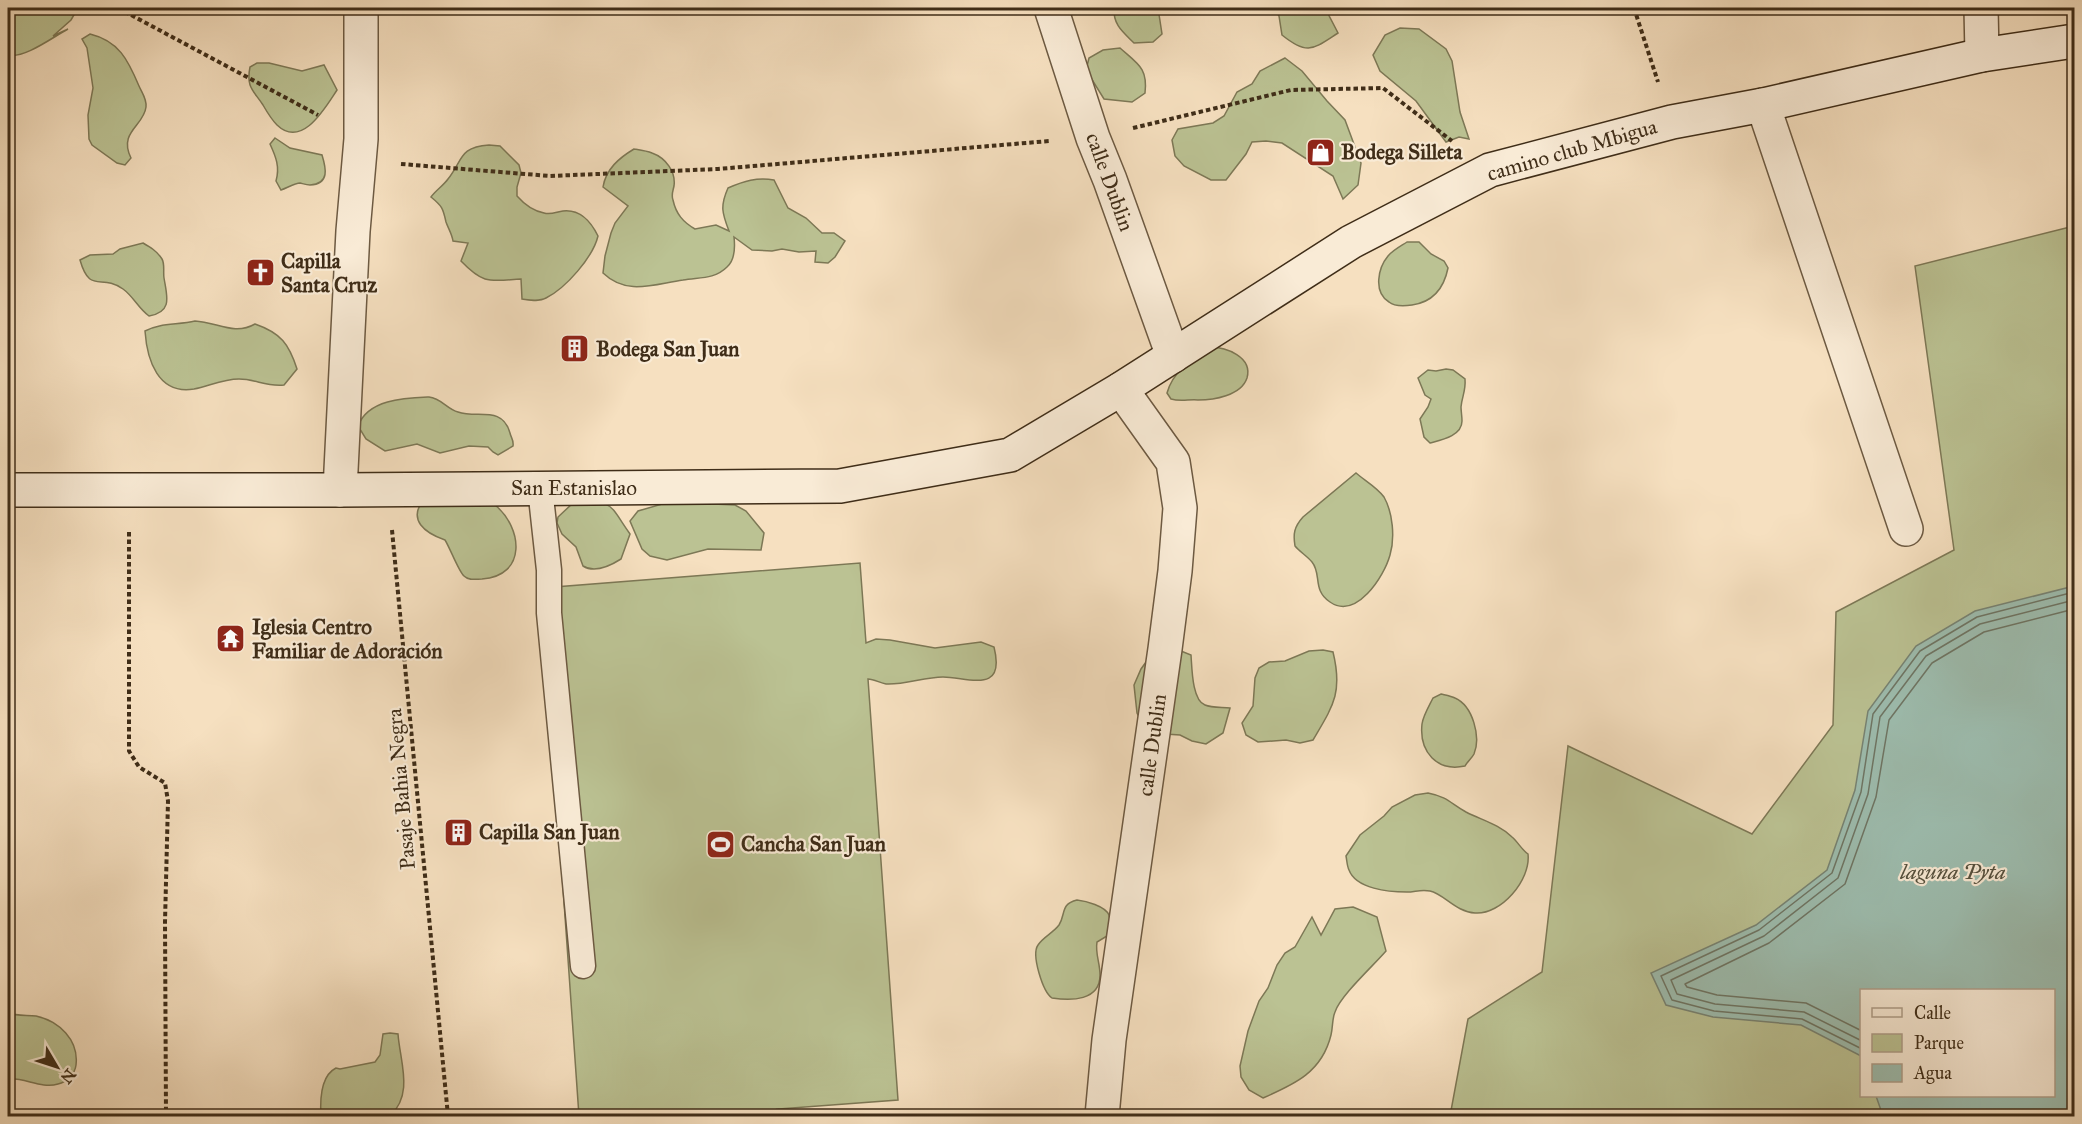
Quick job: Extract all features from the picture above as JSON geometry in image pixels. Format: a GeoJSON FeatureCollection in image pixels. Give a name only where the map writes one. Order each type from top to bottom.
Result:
{"type":"FeatureCollection","features":[{"type":"Feature","properties":{"kind":"main road"},"geometry":{"type":"LineString","coordinates":[[340,490],[353,231],[360,150],[361,8]]}},
{"type":"Feature","properties":{"kind":"main road","name":"calle Dublin"},"geometry":{"type":"LineString","coordinates":[[1050,8],[1093,138],[1173,356]]}},
{"type":"Feature","properties":{"kind":"main road"},"geometry":{"type":"LineString","coordinates":[[1981,8],[1982,55]]}},
{"type":"Feature","properties":{"kind":"main road","name":"camino club Mbigua"},"geometry":{"type":"LineString","coordinates":[[1121,389],[1351,242],[1490,170],[1672,122],[1762,105],[1982,55],[2074,41]]}},
{"type":"Feature","properties":{"kind":"main road"},"geometry":{"type":"LineString","coordinates":[[1762,105],[1906,529]]}},
{"type":"Feature","properties":{"kind":"main road","name":"calle Dublin"},"geometry":{"type":"LineString","coordinates":[[1102,1116],[1109,1040],[1166,649],[1180,508],[1173,462],[1121,389]]}},
{"type":"Feature","properties":{"kind":"main road","name":"San Estanislao"},"geometry":{"type":"LineString","coordinates":[[8,490],[840,486],[1010,454],[1121,389]]}},
{"type":"Feature","properties":{"kind":"lane"},"geometry":{"type":"LineString","coordinates":[[540,488],[549,570],[549,613],[584,966]]}},
{"type":"Feature","properties":{"kind":"path"},"geometry":{"type":"LineString","coordinates":[[118,8],[360,150],[550,176],[718,169],[1093,138],[1291,90],[1383,88],[1490,170]]}},
{"type":"Feature","properties":{"kind":"path"},"geometry":{"type":"LineString","coordinates":[[1634,8],[1672,122]]}},
{"type":"Feature","properties":{"kind":"path"},"geometry":{"type":"LineString","coordinates":[[130,490],[129,751],[139,767],[165,783],[168,801],[165,922],[166,1116]]}},
{"type":"Feature","properties":{"kind":"path","name":"Pasaje Bahia Negra"},"geometry":{"type":"LineString","coordinates":[[391,525],[448,1116]]}},
{"type":"Feature","properties":{"kind":"green space"},"geometry":{"type":"Polygon","coordinates":[[[8,8],[78,8],[71,20],[53,36],[68,29],[30,51],[8,55],[8,8]]]}},
{"type":"Feature","properties":{"kind":"green space"},"geometry":{"type":"Polygon","coordinates":[[[1114,8],[1158,8],[1162,34],[1153,42],[1134,43],[1117,24],[1114,8]]]}},
{"type":"Feature","properties":{"kind":"green space"},"geometry":{"type":"Polygon","coordinates":[[[1274,8],[1325,8],[1338,33],[1310,48],[1298,46],[1282,35],[1279,16],[1274,8]]]}},
{"type":"Feature","properties":{"kind":"green space"},"geometry":{"type":"Polygon","coordinates":[[[1400,28],[1419,29],[1446,49],[1452,61],[1460,112],[1469,139],[1459,137],[1446,142],[1416,101],[1380,71],[1373,55],[1385,35],[1400,28]]]}},
{"type":"Feature","properties":{"kind":"green space"},"geometry":{"type":"Polygon","coordinates":[[[90,34],[108,41],[121,53],[131,68],[146,101],[144,114],[130,135],[128,149],[131,158],[125,165],[117,163],[92,145],[89,139],[88,115],[93,88],[87,48],[82,39],[90,34]]]}},
{"type":"Feature","properties":{"kind":"green space"},"geometry":{"type":"Polygon","coordinates":[[[1120,48],[1140,67],[1145,78],[1145,93],[1132,102],[1104,99],[1086,70],[1089,58],[1103,50],[1120,48]]]}},
{"type":"Feature","properties":{"kind":"green space"},"geometry":{"type":"Polygon","coordinates":[[[1285,58],[1302,71],[1345,120],[1361,163],[1358,185],[1343,199],[1333,176],[1282,143],[1252,142],[1246,154],[1226,180],[1211,180],[1184,166],[1175,156],[1172,140],[1178,129],[1213,123],[1224,116],[1237,92],[1252,84],[1260,71],[1285,58]]]}},
{"type":"Feature","properties":{"kind":"green space"},"geometry":{"type":"Polygon","coordinates":[[[257,63],[269,63],[302,71],[324,65],[337,90],[312,123],[295,132],[286,131],[277,125],[251,88],[250,67],[257,63]]]}},
{"type":"Feature","properties":{"kind":"green space"},"geometry":{"type":"Polygon","coordinates":[[[275,138],[290,148],[322,155],[325,174],[321,182],[310,185],[298,183],[281,190],[276,181],[277,162],[270,144],[275,138]]]}},
{"type":"Feature","properties":{"kind":"green space"},"geometry":{"type":"Polygon","coordinates":[[[500,146],[519,165],[521,173],[517,196],[523,202],[544,213],[569,211],[580,214],[589,221],[598,236],[591,253],[578,271],[562,287],[543,299],[522,299],[521,279],[488,280],[469,269],[461,261],[468,243],[453,241],[442,208],[431,197],[467,152],[472,148],[500,146]]]}},
{"type":"Feature","properties":{"kind":"green space"},"geometry":{"type":"Polygon","coordinates":[[[634,149],[657,155],[669,166],[674,181],[672,196],[676,209],[695,229],[716,225],[729,231],[723,210],[728,188],[751,180],[768,179],[774,180],[788,208],[806,218],[822,233],[834,233],[845,241],[835,257],[828,263],[815,262],[816,251],[752,250],[734,237],[732,261],[717,274],[641,287],[612,280],[603,273],[605,256],[615,223],[628,206],[603,187],[614,165],[634,149]]]}},
{"type":"Feature","properties":{"kind":"green space"},"geometry":{"type":"Polygon","coordinates":[[[2074,226],[2074,1116],[1450,1116],[1468,1019],[1542,972],[1568,746],[1752,834],[1833,725],[1836,612],[1954,550],[1915,266],[2074,226]]]}},
{"type":"Feature","properties":{"kind":"green space"},"geometry":{"type":"Polygon","coordinates":[[[1407,242],[1419,242],[1431,254],[1444,261],[1448,268],[1440,288],[1426,301],[1406,306],[1391,304],[1381,292],[1380,273],[1388,256],[1407,242]]]}},
{"type":"Feature","properties":{"kind":"green space"},"geometry":{"type":"Polygon","coordinates":[[[143,243],[156,251],[163,261],[167,297],[162,311],[149,316],[123,289],[108,283],[97,282],[88,277],[80,260],[90,255],[113,254],[120,249],[143,243]]]}},
{"type":"Feature","properties":{"kind":"green space"},"geometry":{"type":"Polygon","coordinates":[[[195,321],[233,329],[255,324],[264,327],[283,340],[297,369],[284,385],[233,379],[194,389],[171,387],[163,381],[152,364],[145,331],[162,325],[195,321]]]}},
{"type":"Feature","properties":{"kind":"green space"},"geometry":{"type":"Polygon","coordinates":[[[1210,347],[1230,351],[1242,359],[1248,371],[1244,384],[1233,393],[1219,398],[1171,399],[1167,393],[1178,372],[1210,347]]]}},
{"type":"Feature","properties":{"kind":"green space"},"geometry":{"type":"Polygon","coordinates":[[[1428,370],[1453,370],[1465,379],[1461,426],[1455,434],[1430,443],[1424,437],[1420,419],[1431,399],[1425,395],[1418,378],[1428,370]]]}},
{"type":"Feature","properties":{"kind":"green space"},"geometry":{"type":"Polygon","coordinates":[[[429,397],[437,399],[458,412],[495,416],[501,419],[506,424],[513,446],[498,455],[488,447],[469,446],[440,453],[417,444],[385,451],[366,439],[358,426],[370,410],[379,405],[399,399],[429,397]]]}},
{"type":"Feature","properties":{"kind":"green space"},"geometry":{"type":"Polygon","coordinates":[[[1356,473],[1384,497],[1391,518],[1392,541],[1387,564],[1368,594],[1350,605],[1340,606],[1324,597],[1319,587],[1315,567],[1295,546],[1294,534],[1303,517],[1356,473]]]}},
{"type":"Feature","properties":{"kind":"green space"},"geometry":{"type":"Polygon","coordinates":[[[424,499],[495,505],[511,526],[515,538],[516,550],[507,569],[497,576],[482,579],[466,578],[445,540],[431,534],[421,525],[417,513],[424,499]]]}},
{"type":"Feature","properties":{"kind":"green space"},"geometry":{"type":"Polygon","coordinates":[[[669,502],[735,505],[746,511],[764,533],[761,550],[708,549],[667,560],[650,556],[642,549],[630,521],[638,511],[669,502]]]}},
{"type":"Feature","properties":{"kind":"green space"},"geometry":{"type":"Polygon","coordinates":[[[573,503],[603,504],[613,509],[630,534],[621,559],[597,569],[583,566],[576,547],[562,534],[557,523],[558,517],[573,503]]]}},
{"type":"Feature","properties":{"kind":"green space","name":"Cancha San Juan"},"geometry":{"type":"Polygon","coordinates":[[[860,563],[866,643],[876,639],[890,640],[935,648],[981,642],[994,647],[996,662],[995,672],[990,678],[982,680],[943,677],[886,684],[868,679],[898,1100],[778,1109],[791,1116],[736,1116],[741,1112],[682,1116],[579,1116],[542,588],[860,563]]]}},
{"type":"Feature","properties":{"kind":"green space"},"geometry":{"type":"Polygon","coordinates":[[[1176,649],[1191,655],[1195,690],[1201,702],[1211,707],[1230,708],[1223,733],[1206,744],[1180,735],[1165,734],[1141,721],[1137,713],[1134,685],[1141,669],[1149,658],[1176,649]]]}},
{"type":"Feature","properties":{"kind":"green space"},"geometry":{"type":"Polygon","coordinates":[[[1309,651],[1333,652],[1337,678],[1336,689],[1331,708],[1313,740],[1300,743],[1286,740],[1258,742],[1246,735],[1242,723],[1253,706],[1255,678],[1259,668],[1269,662],[1285,661],[1309,651]]]}},
{"type":"Feature","properties":{"kind":"green space"},"geometry":{"type":"Polygon","coordinates":[[[1441,694],[1461,702],[1467,708],[1474,723],[1476,747],[1465,766],[1446,766],[1438,763],[1427,751],[1424,743],[1422,724],[1424,718],[1433,698],[1441,694]]]}},
{"type":"Feature","properties":{"kind":"green space"},"geometry":{"type":"Polygon","coordinates":[[[1428,793],[1445,798],[1466,812],[1501,829],[1528,854],[1528,864],[1519,885],[1504,902],[1495,908],[1485,912],[1468,912],[1430,891],[1400,892],[1374,888],[1358,881],[1349,870],[1346,856],[1360,835],[1392,807],[1415,795],[1428,793]]]}},
{"type":"Feature","properties":{"kind":"green space"},"geometry":{"type":"Polygon","coordinates":[[[1077,900],[1099,907],[1109,915],[1107,936],[1097,942],[1099,984],[1095,990],[1083,997],[1052,998],[1045,989],[1039,973],[1036,950],[1040,942],[1059,925],[1068,904],[1077,900]]]}},
{"type":"Feature","properties":{"kind":"green space"},"geometry":{"type":"Polygon","coordinates":[[[1353,907],[1377,917],[1386,951],[1338,1005],[1327,1048],[1314,1068],[1296,1082],[1263,1098],[1249,1090],[1241,1077],[1240,1066],[1248,1031],[1259,1001],[1268,988],[1277,965],[1285,953],[1295,947],[1312,917],[1321,935],[1335,909],[1353,907]]]}},
{"type":"Feature","properties":{"kind":"green space"},"geometry":{"type":"Polygon","coordinates":[[[8,1013],[36,1016],[52,1022],[66,1033],[76,1056],[76,1065],[70,1077],[61,1083],[52,1085],[8,1079],[8,1013]]]}},
{"type":"Feature","properties":{"kind":"green space"},"geometry":{"type":"Polygon","coordinates":[[[383,1034],[398,1034],[404,1088],[402,1098],[390,1116],[321,1116],[322,1089],[331,1072],[336,1068],[375,1062],[380,1055],[383,1034]]]}},
{"type":"Feature","properties":{"kind":"water","name":"laguna Pyta"},"geometry":{"type":"Polygon","coordinates":[[[2074,586],[2074,1116],[1883,1116],[1876,1097],[2055,1097],[2055,989],[1860,989],[1860,1055],[1801,1025],[1713,1017],[1666,1005],[1651,973],[1756,925],[1827,870],[1855,790],[1868,711],[1916,646],[1975,611],[2074,586]]]}},
{"type":"Feature","properties":{"kind":"place","name":"Bodega Silleta"},"geometry":{"type":"Point","coordinates":[1320,152]}},
{"type":"Feature","properties":{"kind":"place","name":"Capilla Santa Cruz"},"geometry":{"type":"Point","coordinates":[260,273]}},
{"type":"Feature","properties":{"kind":"place","name":"Bodega San Juan"},"geometry":{"type":"Point","coordinates":[575,349]}},
{"type":"Feature","properties":{"kind":"place","name":"Iglesia Centro Familiar de Adoración"},"geometry":{"type":"Point","coordinates":[231,639]}},
{"type":"Feature","properties":{"kind":"place","name":"Capilla San Juan"},"geometry":{"type":"Point","coordinates":[458,832]}},
{"type":"Feature","properties":{"kind":"place","name":"Cancha San Juan"},"geometry":{"type":"Point","coordinates":[720,844]}}]}
